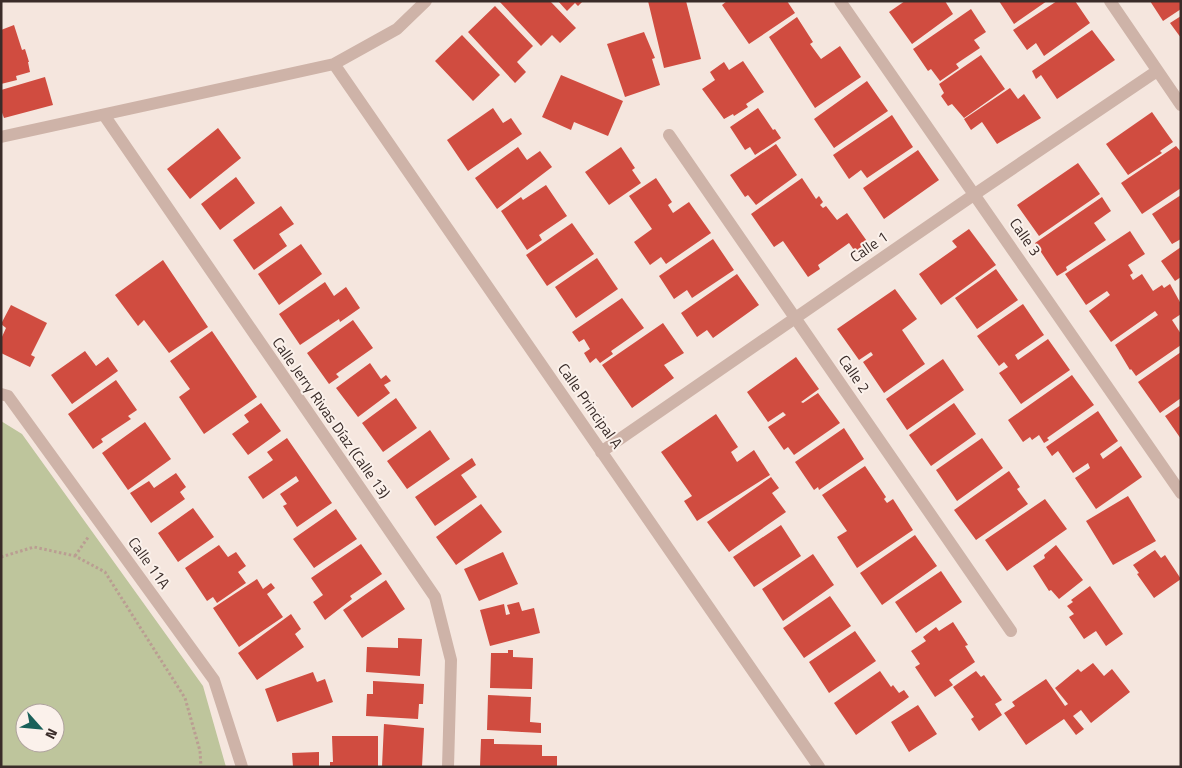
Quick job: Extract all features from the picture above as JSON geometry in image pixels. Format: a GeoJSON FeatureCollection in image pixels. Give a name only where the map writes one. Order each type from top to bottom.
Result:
{"type":"FeatureCollection","features":[{"type":"Feature","properties":{"kind":"street"},"geometry":{"type":"LineString","coordinates":[[1,137],[104,116],[334,64],[397,29],[426,1]]}},
{"type":"Feature","properties":{"kind":"street","name":"Calle 3"},"geometry":{"type":"LineString","coordinates":[[840,1],[1181,493]]}},
{"type":"Feature","properties":{"kind":"street"},"geometry":{"type":"LineString","coordinates":[[1110,1],[1181,105]]}},
{"type":"Feature","properties":{"kind":"street","name":"Calle Principal A"},"geometry":{"type":"LineString","coordinates":[[334,64],[819,767]]}},
{"type":"Feature","properties":{"kind":"street","name":"Calle 1"},"geometry":{"type":"LineString","coordinates":[[601,452],[1157,71]]}},
{"type":"Feature","properties":{"kind":"street","name":"Calle Jerry Rivas Díaz (Calle 13)"},"geometry":{"type":"LineString","coordinates":[[104,116],[435,597],[452,660],[448,767]]}},
{"type":"Feature","properties":{"kind":"street","name":"Calle 2"},"geometry":{"type":"LineString","coordinates":[[669,135],[1011,631]]}},
{"type":"Feature","properties":{"kind":"street","name":"Calle 11A"},"geometry":{"type":"LineString","coordinates":[[1,394],[8,396],[214,680],[242,767]]}},
{"type":"Feature","properties":{"kind":"path"},"geometry":{"type":"LineString","coordinates":[[76,556],[84,541],[100,522]]}},
{"type":"Feature","properties":{"kind":"path"},"geometry":{"type":"LineString","coordinates":[[1,557],[34,547],[76,556],[105,572],[185,698],[200,751],[201,767]]}},
{"type":"Feature","properties":{"kind":"green space"},"geometry":{"type":"Polygon","coordinates":[[[1,421],[22,434],[203,686],[226,767],[1,767],[1,421]]]}},
{"type":"Feature","properties":{"kind":"building"},"geometry":{"type":"Polygon","coordinates":[[[499,1],[550,1],[576,28],[560,43],[552,35],[541,46],[499,1]]]}},
{"type":"Feature","properties":{"kind":"building"},"geometry":{"type":"Polygon","coordinates":[[[558,1],[583,1],[578,6],[575,3],[567,11],[558,1]]]}},
{"type":"Feature","properties":{"kind":"building"},"geometry":{"type":"Polygon","coordinates":[[[648,1],[686,1],[701,59],[664,68],[648,1]]]}},
{"type":"Feature","properties":{"kind":"building"},"geometry":{"type":"Polygon","coordinates":[[[727,1],[787,1],[795,13],[749,44],[722,5],[727,1]]]}},
{"type":"Feature","properties":{"kind":"building"},"geometry":{"type":"Polygon","coordinates":[[[905,1],[945,1],[953,14],[912,44],[889,12],[905,1]]]}},
{"type":"Feature","properties":{"kind":"building"},"geometry":{"type":"Polygon","coordinates":[[[999,1],[1047,1],[1014,24],[999,1]]]}},
{"type":"Feature","properties":{"kind":"building"},"geometry":{"type":"Polygon","coordinates":[[[1057,1],[1075,1],[1090,23],[1044,56],[1036,43],[1027,50],[1013,30],[1057,1]]]}},
{"type":"Feature","properties":{"kind":"building"},"geometry":{"type":"Polygon","coordinates":[[[1150,1],[1181,1],[1181,9],[1163,21],[1150,1]]]}},
{"type":"Feature","properties":{"kind":"building"},"geometry":{"type":"Polygon","coordinates":[[[495,6],[533,46],[517,62],[526,72],[515,83],[468,32],[495,6]]]}},
{"type":"Feature","properties":{"kind":"building"},"geometry":{"type":"Polygon","coordinates":[[[971,9],[986,32],[974,40],[980,48],[956,64],[959,68],[940,81],[931,69],[928,71],[913,49],[971,9]]]}},
{"type":"Feature","properties":{"kind":"building"},"geometry":{"type":"Polygon","coordinates":[[[1181,16],[1181,38],[1170,23],[1181,16]]]}},
{"type":"Feature","properties":{"kind":"building"},"geometry":{"type":"Polygon","coordinates":[[[797,17],[813,42],[810,44],[821,59],[840,46],[861,77],[815,108],[769,37],[797,17]]]}},
{"type":"Feature","properties":{"kind":"building"},"geometry":{"type":"Polygon","coordinates":[[[14,25],[22,50],[25,49],[30,72],[16,76],[17,80],[1,84],[1,30],[14,25]]]}},
{"type":"Feature","properties":{"kind":"building"},"geometry":{"type":"Polygon","coordinates":[[[1092,30],[1115,60],[1057,99],[1041,75],[1036,79],[1032,71],[1092,30]]]}},
{"type":"Feature","properties":{"kind":"building"},"geometry":{"type":"Polygon","coordinates":[[[644,32],[655,58],[652,59],[660,85],[625,97],[607,44],[644,32]]]}},
{"type":"Feature","properties":{"kind":"building"},"geometry":{"type":"Polygon","coordinates":[[[462,35],[500,75],[473,101],[435,61],[462,35]]]}},
{"type":"Feature","properties":{"kind":"building"},"geometry":{"type":"Polygon","coordinates":[[[981,55],[1005,89],[964,118],[952,104],[948,106],[941,96],[944,93],[939,84],[981,55]]]}},
{"type":"Feature","properties":{"kind":"building"},"geometry":{"type":"Polygon","coordinates":[[[743,61],[764,92],[746,104],[748,107],[734,116],[733,114],[724,119],[702,89],[715,80],[710,72],[724,62],[729,70],[743,61]]]}},
{"type":"Feature","properties":{"kind":"building"},"geometry":{"type":"Polygon","coordinates":[[[561,75],[623,101],[608,136],[574,122],[571,130],[542,117],[561,75]]]}},
{"type":"Feature","properties":{"kind":"building"},"geometry":{"type":"Polygon","coordinates":[[[45,77],[53,105],[4,118],[1,110],[1,90],[45,77]]]}},
{"type":"Feature","properties":{"kind":"building"},"geometry":{"type":"Polygon","coordinates":[[[867,81],[888,111],[834,148],[814,119],[867,81]]]}},
{"type":"Feature","properties":{"kind":"building"},"geometry":{"type":"Polygon","coordinates":[[[1010,88],[1018,99],[1024,94],[1041,118],[997,144],[982,122],[971,130],[964,119],[1010,88]]]}},
{"type":"Feature","properties":{"kind":"building"},"geometry":{"type":"Polygon","coordinates":[[[493,108],[503,123],[511,118],[522,134],[468,171],[447,140],[493,108]]]}},
{"type":"Feature","properties":{"kind":"building"},"geometry":{"type":"Polygon","coordinates":[[[758,108],[781,138],[755,155],[750,147],[745,150],[730,127],[758,108]]]}},
{"type":"Feature","properties":{"kind":"building"},"geometry":{"type":"Polygon","coordinates":[[[1152,112],[1173,142],[1160,151],[1162,153],[1128,175],[1106,144],[1152,112]]]}},
{"type":"Feature","properties":{"kind":"building"},"geometry":{"type":"Polygon","coordinates":[[[892,115],[913,147],[867,178],[861,170],[849,179],[833,155],[892,115]]]}},
{"type":"Feature","properties":{"kind":"building"},"geometry":{"type":"Polygon","coordinates":[[[218,128],[241,158],[190,199],[167,169],[218,128]]]}},
{"type":"Feature","properties":{"kind":"building"},"geometry":{"type":"Polygon","coordinates":[[[776,144],[797,175],[756,205],[748,195],[745,197],[730,175],[776,144]]]}},
{"type":"Feature","properties":{"kind":"building"},"geometry":{"type":"Polygon","coordinates":[[[1176,146],[1181,152],[1181,188],[1142,214],[1121,183],[1176,146]]]}},
{"type":"Feature","properties":{"kind":"building"},"geometry":{"type":"Polygon","coordinates":[[[518,147],[527,160],[540,151],[552,167],[497,209],[475,178],[518,147]]]}},
{"type":"Feature","properties":{"kind":"building"},"geometry":{"type":"Polygon","coordinates":[[[621,147],[635,168],[632,170],[641,183],[609,205],[585,172],[621,147]]]}},
{"type":"Feature","properties":{"kind":"building"},"geometry":{"type":"Polygon","coordinates":[[[918,150],[939,180],[884,219],[863,188],[918,150]]]}},
{"type":"Feature","properties":{"kind":"building"},"geometry":{"type":"Polygon","coordinates":[[[1078,163],[1100,194],[1039,236],[1017,205],[1078,163]]]}},
{"type":"Feature","properties":{"kind":"building"},"geometry":{"type":"Polygon","coordinates":[[[236,177],[255,203],[220,230],[201,204],[236,177]]]}},
{"type":"Feature","properties":{"kind":"building"},"geometry":{"type":"Polygon","coordinates":[[[656,178],[672,202],[668,205],[673,213],[689,202],[711,233],[666,264],[661,257],[650,265],[634,242],[652,229],[629,196],[656,178]]]}},
{"type":"Feature","properties":{"kind":"building"},"geometry":{"type":"Polygon","coordinates":[[[802,178],[816,199],[819,196],[823,202],[820,205],[823,208],[826,206],[837,220],[847,213],[869,244],[856,253],[849,243],[818,265],[820,269],[808,277],[783,241],[774,247],[751,214],[802,178]]]}},
{"type":"Feature","properties":{"kind":"building"},"geometry":{"type":"Polygon","coordinates":[[[546,185],[567,216],[539,235],[542,240],[527,250],[501,211],[521,197],[523,200],[546,185]]]}},
{"type":"Feature","properties":{"kind":"building"},"geometry":{"type":"Polygon","coordinates":[[[1181,195],[1181,239],[1172,244],[1152,214],[1181,195]]]}},
{"type":"Feature","properties":{"kind":"building"},"geometry":{"type":"Polygon","coordinates":[[[1102,197],[1111,211],[1094,223],[1106,240],[1066,267],[1067,270],[1057,276],[1035,243],[1102,197]]]}},
{"type":"Feature","properties":{"kind":"building"},"geometry":{"type":"Polygon","coordinates":[[[281,206],[294,224],[279,234],[287,246],[254,270],[233,240],[281,206]]]}},
{"type":"Feature","properties":{"kind":"building"},"geometry":{"type":"Polygon","coordinates":[[[572,223],[594,254],[547,286],[526,255],[572,223]]]}},
{"type":"Feature","properties":{"kind":"building"},"geometry":{"type":"Polygon","coordinates":[[[969,229],[996,265],[941,305],[919,274],[957,247],[952,241],[969,229]]]}},
{"type":"Feature","properties":{"kind":"building"},"geometry":{"type":"Polygon","coordinates":[[[1130,231],[1145,254],[1128,265],[1133,273],[1130,275],[1133,280],[1142,274],[1153,291],[1162,285],[1164,288],[1170,284],[1181,304],[1181,314],[1172,320],[1181,334],[1181,345],[1136,376],[1130,370],[1115,345],[1158,315],[1155,311],[1111,342],[1089,311],[1110,295],[1107,291],[1086,305],[1065,274],[1130,231]]]}},
{"type":"Feature","properties":{"kind":"building"},"geometry":{"type":"Polygon","coordinates":[[[713,239],[734,270],[692,298],[687,290],[674,299],[659,276],[713,239]]]}},
{"type":"Feature","properties":{"kind":"building"},"geometry":{"type":"Polygon","coordinates":[[[301,244],[322,274],[279,305],[258,274],[301,244]]]}},
{"type":"Feature","properties":{"kind":"building"},"geometry":{"type":"Polygon","coordinates":[[[1181,247],[1181,277],[1175,281],[1161,261],[1181,247]]]}},
{"type":"Feature","properties":{"kind":"building"},"geometry":{"type":"Polygon","coordinates":[[[597,258],[618,289],[576,318],[555,287],[597,258]]]}},
{"type":"Feature","properties":{"kind":"building"},"geometry":{"type":"Polygon","coordinates":[[[163,260],[208,327],[169,353],[144,320],[138,326],[115,295],[163,260]]]}},
{"type":"Feature","properties":{"kind":"building"},"geometry":{"type":"Polygon","coordinates":[[[996,269],[1018,300],[977,329],[955,298],[996,269]]]}},
{"type":"Feature","properties":{"kind":"building"},"geometry":{"type":"Polygon","coordinates":[[[737,274],[759,305],[713,338],[707,330],[697,337],[681,313],[737,274]]]}},
{"type":"Feature","properties":{"kind":"building"},"geometry":{"type":"Polygon","coordinates":[[[325,282],[334,296],[346,287],[360,308],[340,322],[339,319],[300,345],[279,314],[325,282]]]}},
{"type":"Feature","properties":{"kind":"building"},"geometry":{"type":"Polygon","coordinates":[[[895,289],[917,319],[902,330],[925,364],[884,393],[863,362],[873,355],[871,352],[859,360],[837,329],[895,289]]]}},
{"type":"Feature","properties":{"kind":"building"},"geometry":{"type":"Polygon","coordinates":[[[622,298],[644,328],[611,351],[613,354],[600,363],[596,358],[590,363],[584,353],[590,349],[584,339],[579,342],[572,332],[622,298]]]}},
{"type":"Feature","properties":{"kind":"building"},"geometry":{"type":"Polygon","coordinates":[[[1023,304],[1044,335],[1015,355],[1018,360],[1048,339],[1070,370],[1021,404],[999,373],[1008,367],[1004,362],[999,366],[977,336],[1023,304]]]}},
{"type":"Feature","properties":{"kind":"building"},"geometry":{"type":"Polygon","coordinates":[[[11,305],[47,323],[31,355],[35,357],[30,367],[1,353],[1,339],[6,328],[1,324],[11,305]]]}},
{"type":"Feature","properties":{"kind":"building"},"geometry":{"type":"Polygon","coordinates":[[[353,320],[373,348],[336,374],[339,377],[329,384],[307,353],[353,320]]]}},
{"type":"Feature","properties":{"kind":"building"},"geometry":{"type":"Polygon","coordinates":[[[663,323],[684,353],[664,365],[674,378],[632,408],[602,365],[663,323]]]}},
{"type":"Feature","properties":{"kind":"building"},"geometry":{"type":"Polygon","coordinates":[[[212,331],[257,397],[204,434],[179,397],[190,389],[170,361],[212,331]]]}},
{"type":"Feature","properties":{"kind":"building"},"geometry":{"type":"Polygon","coordinates":[[[85,351],[96,366],[108,357],[118,371],[72,404],[51,375],[85,351]]]}},
{"type":"Feature","properties":{"kind":"building"},"geometry":{"type":"Polygon","coordinates":[[[1181,352],[1181,398],[1160,413],[1138,382],[1181,352]]]}},
{"type":"Feature","properties":{"kind":"building"},"geometry":{"type":"Polygon","coordinates":[[[796,357],[819,389],[801,402],[803,403],[818,393],[840,423],[794,455],[788,447],[784,450],[768,427],[786,415],[783,412],[768,422],[747,392],[796,357]]]}},
{"type":"Feature","properties":{"kind":"building"},"geometry":{"type":"Polygon","coordinates":[[[943,359],[964,390],[907,430],[886,399],[943,359]]]}},
{"type":"Feature","properties":{"kind":"building"},"geometry":{"type":"Polygon","coordinates":[[[370,363],[381,379],[386,375],[391,381],[384,385],[390,393],[358,417],[336,388],[370,363]]]}},
{"type":"Feature","properties":{"kind":"building"},"geometry":{"type":"Polygon","coordinates":[[[1072,375],[1094,405],[1047,438],[1049,440],[1044,443],[1039,435],[1032,440],[1030,437],[1023,442],[1008,420],[1072,375]]]}},
{"type":"Feature","properties":{"kind":"building"},"geometry":{"type":"Polygon","coordinates":[[[116,380],[137,410],[128,416],[131,419],[101,439],[103,442],[93,449],[68,414],[116,380]]]}},
{"type":"Feature","properties":{"kind":"building"},"geometry":{"type":"Polygon","coordinates":[[[396,398],[417,428],[383,452],[362,423],[396,398]]]}},
{"type":"Feature","properties":{"kind":"building"},"geometry":{"type":"Polygon","coordinates":[[[261,403],[281,431],[248,455],[232,434],[249,422],[244,415],[261,403]]]}},
{"type":"Feature","properties":{"kind":"building"},"geometry":{"type":"Polygon","coordinates":[[[954,403],[976,434],[931,466],[909,435],[954,403]]]}},
{"type":"Feature","properties":{"kind":"building"},"geometry":{"type":"Polygon","coordinates":[[[1181,405],[1181,439],[1165,416],[1181,405]]]}},
{"type":"Feature","properties":{"kind":"building"},"geometry":{"type":"Polygon","coordinates":[[[1098,411],[1118,441],[1100,454],[1103,459],[1121,446],[1142,477],[1096,509],[1075,478],[1090,468],[1088,463],[1073,473],[1058,451],[1052,456],[1046,447],[1098,411]]]}},
{"type":"Feature","properties":{"kind":"building"},"geometry":{"type":"Polygon","coordinates":[[[716,414],[738,447],[731,452],[737,462],[754,450],[770,475],[697,521],[684,501],[692,496],[661,452],[716,414]]]}},
{"type":"Feature","properties":{"kind":"building"},"geometry":{"type":"Polygon","coordinates":[[[145,422],[171,459],[128,490],[102,453],[145,422]]]}},
{"type":"Feature","properties":{"kind":"building"},"geometry":{"type":"Polygon","coordinates":[[[844,428],[864,459],[819,490],[818,487],[814,490],[795,462],[844,428]]]}},
{"type":"Feature","properties":{"kind":"building"},"geometry":{"type":"Polygon","coordinates":[[[430,430],[450,459],[407,489],[387,461],[430,430]]]}},
{"type":"Feature","properties":{"kind":"building"},"geometry":{"type":"Polygon","coordinates":[[[287,438],[332,503],[297,527],[283,506],[287,504],[280,494],[299,481],[296,476],[263,499],[248,477],[273,460],[267,452],[287,438]]]}},
{"type":"Feature","properties":{"kind":"building"},"geometry":{"type":"Polygon","coordinates":[[[982,438],[1003,468],[957,501],[936,470],[982,438]]]}},
{"type":"Feature","properties":{"kind":"building"},"geometry":{"type":"Polygon","coordinates":[[[472,458],[476,465],[461,475],[477,497],[435,526],[415,497],[472,458]]]}},
{"type":"Feature","properties":{"kind":"building"},"geometry":{"type":"Polygon","coordinates":[[[865,466],[886,497],[884,499],[887,503],[893,499],[913,530],[857,568],[837,537],[847,531],[822,495],[865,466]]]}},
{"type":"Feature","properties":{"kind":"building"},"geometry":{"type":"Polygon","coordinates":[[[1009,471],[1020,487],[1017,489],[1028,504],[976,540],[954,510],[1009,471]]]}},
{"type":"Feature","properties":{"kind":"building"},"geometry":{"type":"Polygon","coordinates":[[[176,473],[186,487],[180,492],[185,499],[151,523],[130,493],[149,481],[154,488],[176,473]]]}},
{"type":"Feature","properties":{"kind":"building"},"geometry":{"type":"Polygon","coordinates":[[[771,477],[779,488],[772,493],[786,512],[729,552],[707,522],[771,477]]]}},
{"type":"Feature","properties":{"kind":"building"},"geometry":{"type":"Polygon","coordinates":[[[1128,496],[1156,541],[1113,565],[1086,521],[1128,496]]]}},
{"type":"Feature","properties":{"kind":"building"},"geometry":{"type":"Polygon","coordinates":[[[1045,499],[1067,529],[1007,571],[985,540],[1045,499]]]}},
{"type":"Feature","properties":{"kind":"building"},"geometry":{"type":"Polygon","coordinates":[[[481,504],[502,532],[456,565],[436,537],[481,504]]]}},
{"type":"Feature","properties":{"kind":"building"},"geometry":{"type":"Polygon","coordinates":[[[193,508],[214,537],[178,562],[158,533],[193,508]]]}},
{"type":"Feature","properties":{"kind":"building"},"geometry":{"type":"Polygon","coordinates":[[[336,509],[357,539],[314,568],[293,539],[336,509]]]}},
{"type":"Feature","properties":{"kind":"building"},"geometry":{"type":"Polygon","coordinates":[[[781,525],[801,556],[754,587],[733,557],[781,525]]]}},
{"type":"Feature","properties":{"kind":"building"},"geometry":{"type":"Polygon","coordinates":[[[915,535],[937,566],[882,605],[860,573],[915,535]]]}},
{"type":"Feature","properties":{"kind":"building"},"geometry":{"type":"Polygon","coordinates":[[[361,544],[382,574],[350,596],[352,599],[325,620],[313,602],[323,595],[311,578],[361,544]]]}},
{"type":"Feature","properties":{"kind":"building"},"geometry":{"type":"Polygon","coordinates":[[[219,545],[228,557],[236,552],[246,566],[238,572],[246,583],[217,603],[213,597],[207,601],[185,568],[219,545]]]}},
{"type":"Feature","properties":{"kind":"building"},"geometry":{"type":"Polygon","coordinates":[[[1056,545],[1083,580],[1059,599],[1051,590],[1049,591],[1033,566],[1045,558],[1044,555],[1056,545]]]}},
{"type":"Feature","properties":{"kind":"building"},"geometry":{"type":"Polygon","coordinates":[[[1155,550],[1161,558],[1165,555],[1181,579],[1154,598],[1133,565],[1155,550]]]}},
{"type":"Feature","properties":{"kind":"building"},"geometry":{"type":"Polygon","coordinates":[[[503,552],[518,584],[479,601],[464,569],[503,552]]]}},
{"type":"Feature","properties":{"kind":"building"},"geometry":{"type":"Polygon","coordinates":[[[813,554],[834,585],[783,621],[762,589],[813,554]]]}},
{"type":"Feature","properties":{"kind":"building"},"geometry":{"type":"Polygon","coordinates":[[[941,571],[962,602],[916,633],[895,602],[941,571]]]}},
{"type":"Feature","properties":{"kind":"building"},"geometry":{"type":"Polygon","coordinates":[[[257,579],[263,589],[271,583],[275,588],[267,594],[283,617],[239,647],[213,608],[257,579]]]}},
{"type":"Feature","properties":{"kind":"building"},"geometry":{"type":"Polygon","coordinates":[[[386,580],[405,609],[362,638],[343,610],[386,580]]]}},
{"type":"Feature","properties":{"kind":"building"},"geometry":{"type":"Polygon","coordinates":[[[1090,586],[1123,634],[1106,646],[1096,631],[1084,639],[1069,617],[1074,614],[1067,606],[1073,602],[1071,600],[1090,586]]]}},
{"type":"Feature","properties":{"kind":"building"},"geometry":{"type":"Polygon","coordinates":[[[830,596],[851,626],[804,658],[783,628],[830,596]]]}},
{"type":"Feature","properties":{"kind":"building"},"geometry":{"type":"Polygon","coordinates":[[[519,602],[522,611],[534,608],[540,633],[490,646],[480,610],[504,604],[506,615],[510,614],[507,605],[519,602]]]}},
{"type":"Feature","properties":{"kind":"building"},"geometry":{"type":"Polygon","coordinates":[[[291,614],[301,629],[295,634],[304,647],[257,680],[238,653],[291,614]]]}},
{"type":"Feature","properties":{"kind":"building"},"geometry":{"type":"Polygon","coordinates":[[[953,622],[968,645],[965,646],[975,662],[949,680],[953,685],[935,697],[915,667],[920,664],[911,651],[926,641],[923,637],[936,627],[939,631],[953,622]]]}},
{"type":"Feature","properties":{"kind":"building"},"geometry":{"type":"Polygon","coordinates":[[[855,631],[876,661],[829,693],[809,662],[855,631]]]}},
{"type":"Feature","properties":{"kind":"building"},"geometry":{"type":"Polygon","coordinates":[[[398,638],[422,639],[420,676],[366,672],[367,647],[398,648],[398,638]]]}},
{"type":"Feature","properties":{"kind":"building"},"geometry":{"type":"Polygon","coordinates":[[[508,650],[513,650],[513,657],[533,658],[532,689],[490,688],[491,653],[508,653],[508,650]]]}},
{"type":"Feature","properties":{"kind":"building"},"geometry":{"type":"Polygon","coordinates":[[[1093,663],[1104,676],[1112,669],[1130,692],[1091,723],[1081,710],[1073,716],[1084,729],[1076,735],[1064,719],[1026,745],[1004,713],[1015,706],[1012,702],[1046,679],[1065,706],[1068,704],[1055,688],[1078,669],[1081,672],[1093,663]]]}},
{"type":"Feature","properties":{"kind":"building"},"geometry":{"type":"Polygon","coordinates":[[[880,671],[891,687],[893,685],[899,693],[904,690],[909,697],[856,735],[834,703],[880,671]]]}},
{"type":"Feature","properties":{"kind":"building"},"geometry":{"type":"Polygon","coordinates":[[[976,671],[981,677],[984,675],[1002,700],[995,704],[1002,715],[979,731],[971,719],[974,717],[953,687],[976,671]]]}},
{"type":"Feature","properties":{"kind":"building"},"geometry":{"type":"Polygon","coordinates":[[[313,672],[317,682],[325,679],[333,702],[277,722],[265,689],[313,672]]]}},
{"type":"Feature","properties":{"kind":"building"},"geometry":{"type":"Polygon","coordinates":[[[373,681],[424,684],[423,704],[419,704],[418,719],[366,716],[367,694],[373,694],[373,681]]]}},
{"type":"Feature","properties":{"kind":"building"},"geometry":{"type":"Polygon","coordinates":[[[488,695],[531,697],[530,722],[541,723],[541,733],[487,730],[488,695]]]}},
{"type":"Feature","properties":{"kind":"building"},"geometry":{"type":"Polygon","coordinates":[[[918,705],[937,734],[909,752],[891,722],[918,705]]]}},
{"type":"Feature","properties":{"kind":"building"},"geometry":{"type":"Polygon","coordinates":[[[384,724],[424,728],[422,767],[382,767],[384,724]]]}},
{"type":"Feature","properties":{"kind":"building"},"geometry":{"type":"Polygon","coordinates":[[[332,736],[378,736],[378,767],[330,767],[330,762],[333,762],[332,736]]]}},
{"type":"Feature","properties":{"kind":"building"},"geometry":{"type":"Polygon","coordinates":[[[481,739],[494,739],[494,744],[542,745],[542,756],[557,756],[557,767],[480,767],[481,739]]]}},
{"type":"Feature","properties":{"kind":"building"},"geometry":{"type":"Polygon","coordinates":[[[319,752],[319,767],[293,767],[292,753],[319,752]]]}}]}
